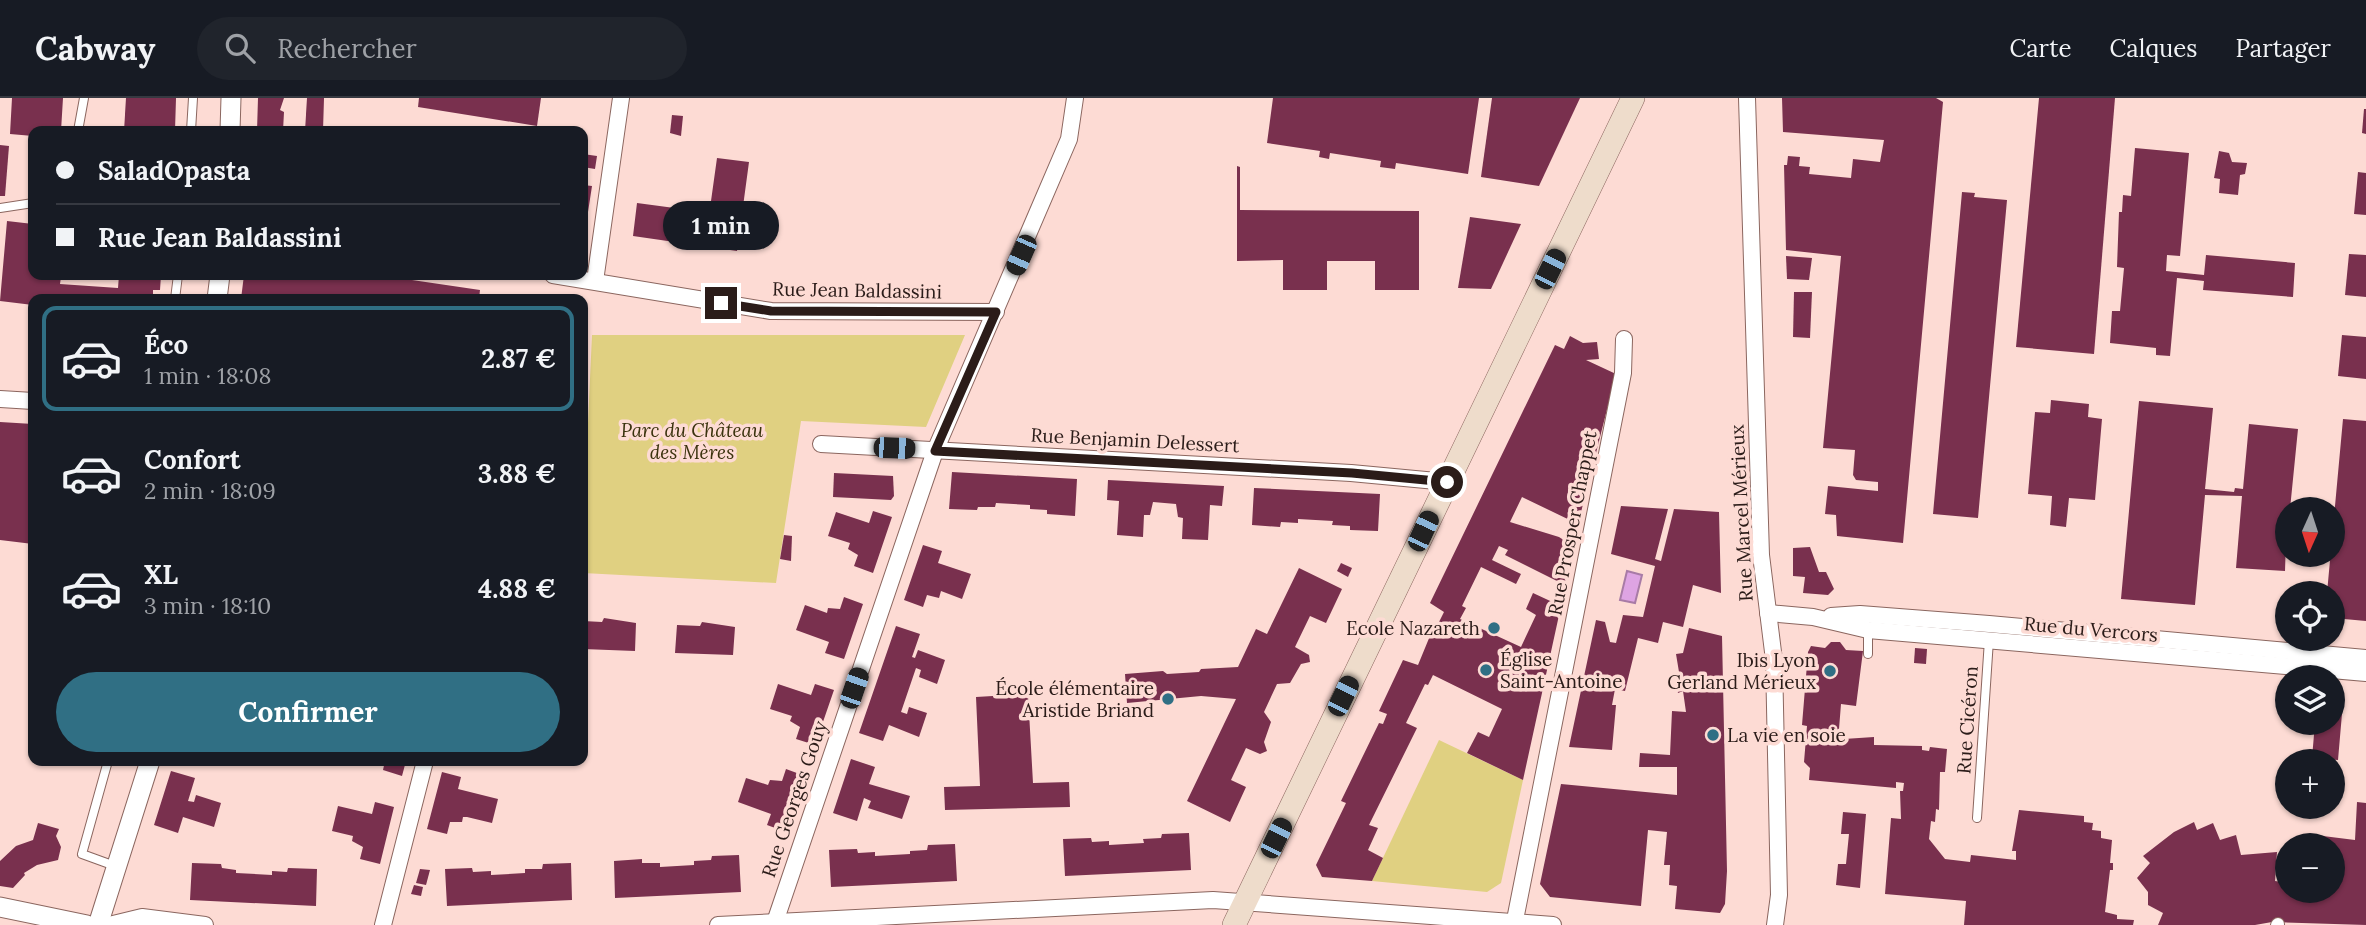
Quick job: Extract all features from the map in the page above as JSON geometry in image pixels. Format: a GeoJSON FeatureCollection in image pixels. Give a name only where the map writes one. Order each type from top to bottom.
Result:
{"type":"FeatureCollection","features":[{"type":"Feature","properties":{"kind":"main road"},"geometry":{"type":"LineString","coordinates":[[1234,925],[1633,98]]}},
{"type":"Feature","properties":{"kind":"street"},"geometry":{"type":"LineString","coordinates":[[230,126],[231,98]]}},
{"type":"Feature","properties":{"kind":"street"},"geometry":{"type":"LineString","coordinates":[[595,281],[621,98]]}},
{"type":"Feature","properties":{"kind":"street","name":"Rue Georges Gouy"},"geometry":{"type":"LineString","coordinates":[[775,923],[935,451],[1069,139],[1075,98]]}},
{"type":"Feature","properties":{"kind":"street","name":"Rue Marcel Mérieux"},"geometry":{"type":"LineString","coordinates":[[1747,98],[1761,555],[1774,660],[1779,895],[1775,925]]}},
{"type":"Feature","properties":{"kind":"street","name":"Rue Jean Baldassini"},"geometry":{"type":"LineString","coordinates":[[588,280],[771,311],[996,312]]}},
{"type":"Feature","properties":{"kind":"street","name":"Rue Prosper Chappet"},"geometry":{"type":"LineString","coordinates":[[1514,923],[1623,373],[1624,339]]}},
{"type":"Feature","properties":{"kind":"street"},"geometry":{"type":"LineString","coordinates":[[0,399],[28,401]]}},
{"type":"Feature","properties":{"kind":"street","name":"Rue Benjamin Delessert"},"geometry":{"type":"LineString","coordinates":[[821,444],[1352,473],[1447,482]]}},
{"type":"Feature","properties":{"kind":"street","name":"Rue du Vercors"},"geometry":{"type":"LineString","coordinates":[[1768,613],[1813,617],[1868,630],[1989,633],[2366,658]]}},
{"type":"Feature","properties":{"kind":"street","name":"Rue du Vercors"},"geometry":{"type":"LineString","coordinates":[[1813,617],[1860,614],[1989,633],[2366,673]]}},
{"type":"Feature","properties":{"kind":"street"},"geometry":{"type":"LineString","coordinates":[[98,925],[148,766]]}},
{"type":"Feature","properties":{"kind":"street"},"geometry":{"type":"LineString","coordinates":[[383,925],[424,766]]}},
{"type":"Feature","properties":{"kind":"street"},"geometry":{"type":"LineString","coordinates":[[718,925],[1213,900],[1417,919],[1553,925]]}},
{"type":"Feature","properties":{"kind":"street"},"geometry":{"type":"LineString","coordinates":[[0,907],[87,925]]}},
{"type":"Feature","properties":{"kind":"street"},"geometry":{"type":"LineString","coordinates":[[109,925],[142,917],[205,925]]}},
{"type":"Feature","properties":{"kind":"lane"},"geometry":{"type":"LineString","coordinates":[[79,126],[84,98]]}},
{"type":"Feature","properties":{"kind":"lane"},"geometry":{"type":"LineString","coordinates":[[191,126],[192,98]]}},
{"type":"Feature","properties":{"kind":"lane"},"geometry":{"type":"LineString","coordinates":[[0,208],[28,204]]}},
{"type":"Feature","properties":{"kind":"lane"},"geometry":{"type":"LineString","coordinates":[[1868,630],[1868,654]]}},
{"type":"Feature","properties":{"kind":"lane","name":"Rue Cicéron"},"geometry":{"type":"LineString","coordinates":[[1977,818],[1989,633]]}},
{"type":"Feature","properties":{"kind":"lane"},"geometry":{"type":"LineString","coordinates":[[107,766],[82,854],[116,866]]}},
{"type":"Feature","properties":{"kind":"green space","name":"Parc du Château des Mères"},"geometry":{"type":"Polygon","coordinates":[[[592,335],[965,335],[926,427],[801,421],[776,583],[588,573],[588,423],[592,335]]]}},
{"type":"Feature","properties":{"kind":"green space"},"geometry":{"type":"Polygon","coordinates":[[[1439,740],[1523,780],[1501,883],[1487,892],[1372,881],[1439,740]]]}},
{"type":"Feature","properties":{"kind":"shaded area"},"geometry":{"type":"Polygon","coordinates":[[[1627,571],[1642,575],[1635,603],[1620,600],[1627,571]]]}},
{"type":"Feature","properties":{"kind":"building"},"geometry":{"type":"Polygon","coordinates":[[[12,98],[63,98],[61,126],[28,126],[28,136],[10,134],[12,98]]]}},
{"type":"Feature","properties":{"kind":"building"},"geometry":{"type":"Polygon","coordinates":[[[126,98],[176,98],[175,126],[124,126],[126,98]]]}},
{"type":"Feature","properties":{"kind":"building"},"geometry":{"type":"Polygon","coordinates":[[[258,98],[284,98],[280,110],[284,112],[283,126],[257,126],[258,98]]]}},
{"type":"Feature","properties":{"kind":"building"},"geometry":{"type":"Polygon","coordinates":[[[307,98],[324,98],[323,126],[305,126],[307,98]]]}},
{"type":"Feature","properties":{"kind":"building"},"geometry":{"type":"Polygon","coordinates":[[[419,98],[541,98],[537,126],[418,107],[419,98]]]}},
{"type":"Feature","properties":{"kind":"building"},"geometry":{"type":"Polygon","coordinates":[[[1273,98],[1479,98],[1468,174],[1396,163],[1395,169],[1380,167],[1381,161],[1330,153],[1329,159],[1319,157],[1320,151],[1267,143],[1273,98]]]}},
{"type":"Feature","properties":{"kind":"building"},"geometry":{"type":"Polygon","coordinates":[[[1492,98],[1580,98],[1539,186],[1481,177],[1492,98]]]}},
{"type":"Feature","properties":{"kind":"building"},"geometry":{"type":"Polygon","coordinates":[[[1782,98],[1936,98],[1943,102],[1903,543],[1837,536],[1836,515],[1825,514],[1828,486],[1878,491],[1878,482],[1856,480],[1853,475],[1855,450],[1823,448],[1841,256],[1786,250],[1784,165],[1787,165],[1788,156],[1800,157],[1799,166],[1810,167],[1809,174],[1851,178],[1853,159],[1880,162],[1884,140],[1783,132],[1782,98]]]}},
{"type":"Feature","properties":{"kind":"building"},"geometry":{"type":"Polygon","coordinates":[[[2039,98],[2115,98],[2094,354],[2016,347],[2039,98]]]}},
{"type":"Feature","properties":{"kind":"building"},"geometry":{"type":"Polygon","coordinates":[[[2366,109],[2366,134],[2362,133],[2366,109]]]}},
{"type":"Feature","properties":{"kind":"building"},"geometry":{"type":"Polygon","coordinates":[[[672,115],[683,116],[681,136],[670,133],[672,115]]]}},
{"type":"Feature","properties":{"kind":"building"},"geometry":{"type":"Polygon","coordinates":[[[0,145],[9,146],[5,196],[0,196],[0,145]]]}},
{"type":"Feature","properties":{"kind":"building"},"geometry":{"type":"Polygon","coordinates":[[[2135,148],[2189,153],[2180,256],[2167,255],[2166,271],[2204,275],[2206,255],[2295,263],[2293,297],[2203,290],[2204,281],[2177,278],[2170,356],[2156,355],[2156,348],[2110,343],[2112,311],[2120,311],[2124,268],[2117,267],[2119,212],[2122,212],[2123,195],[2131,196],[2135,148]]]}},
{"type":"Feature","properties":{"kind":"building"},"geometry":{"type":"Polygon","coordinates":[[[2219,151],[2229,153],[2232,162],[2247,163],[2245,174],[2240,175],[2238,195],[2219,193],[2220,179],[2214,178],[2219,151]]]}},
{"type":"Feature","properties":{"kind":"building"},"geometry":{"type":"Polygon","coordinates":[[[588,155],[597,156],[595,169],[588,168],[588,155]]]}},
{"type":"Feature","properties":{"kind":"building"},"geometry":{"type":"Polygon","coordinates":[[[717,158],[749,162],[737,251],[633,236],[637,203],[697,211],[711,201],[717,158]]]}},
{"type":"Feature","properties":{"kind":"building"},"geometry":{"type":"Polygon","coordinates":[[[1237,166],[1240,167],[1240,210],[1419,211],[1419,290],[1375,290],[1375,261],[1327,261],[1327,290],[1283,290],[1283,260],[1237,261],[1237,166]]]}},
{"type":"Feature","properties":{"kind":"building"},"geometry":{"type":"Polygon","coordinates":[[[2358,172],[2366,173],[2366,215],[2354,214],[2358,172]]]}},
{"type":"Feature","properties":{"kind":"building"},"geometry":{"type":"Polygon","coordinates":[[[588,186],[592,186],[588,212],[588,186]]]}},
{"type":"Feature","properties":{"kind":"building"},"geometry":{"type":"Polygon","coordinates":[[[1962,192],[1975,193],[1974,197],[2007,200],[1978,518],[1933,514],[1962,192]]]}},
{"type":"Feature","properties":{"kind":"building"},"geometry":{"type":"Polygon","coordinates":[[[1470,217],[1521,224],[1491,289],[1458,288],[1470,217]]]}},
{"type":"Feature","properties":{"kind":"building"},"geometry":{"type":"Polygon","coordinates":[[[7,221],[28,223],[28,280],[61,280],[60,284],[118,288],[119,280],[161,280],[160,290],[153,290],[153,294],[28,294],[28,304],[0,301],[7,221]]]}},
{"type":"Feature","properties":{"kind":"building"},"geometry":{"type":"Polygon","coordinates":[[[2349,254],[2366,255],[2366,297],[2345,295],[2349,254]]]}},
{"type":"Feature","properties":{"kind":"building"},"geometry":{"type":"Polygon","coordinates":[[[1786,256],[1812,258],[1809,280],[1787,279],[1786,256]]]}},
{"type":"Feature","properties":{"kind":"building"},"geometry":{"type":"Polygon","coordinates":[[[243,280],[412,280],[480,290],[480,294],[242,294],[243,280]]]}},
{"type":"Feature","properties":{"kind":"building"},"geometry":{"type":"Polygon","coordinates":[[[1794,292],[1812,292],[1810,338],[1793,337],[1794,292]]]}},
{"type":"Feature","properties":{"kind":"building"},"geometry":{"type":"Polygon","coordinates":[[[2342,335],[2366,337],[2366,379],[2338,376],[2342,335]]]}},
{"type":"Feature","properties":{"kind":"building"},"geometry":{"type":"Polygon","coordinates":[[[1570,336],[1583,343],[1597,342],[1599,359],[1586,360],[1616,374],[1578,524],[1522,497],[1510,522],[1559,537],[1573,546],[1565,585],[1505,555],[1508,550],[1499,546],[1492,560],[1521,574],[1516,584],[1481,567],[1462,606],[1466,608],[1460,619],[1521,647],[1536,615],[1526,609],[1533,593],[1561,606],[1523,780],[1467,753],[1478,732],[1489,737],[1502,709],[1433,675],[1428,685],[1425,684],[1406,723],[1417,728],[1369,825],[1378,828],[1368,850],[1383,858],[1372,881],[1322,877],[1316,865],[1346,803],[1341,801],[1379,723],[1383,724],[1387,714],[1379,711],[1403,660],[1418,665],[1432,631],[1434,632],[1444,612],[1430,603],[1555,345],[1564,349],[1570,336]]]}},
{"type":"Feature","properties":{"kind":"building"},"geometry":{"type":"Polygon","coordinates":[[[2051,400],[2089,404],[2088,417],[2102,419],[2095,500],[2069,498],[2066,527],[2050,525],[2052,496],[2028,494],[2035,412],[2050,413],[2051,400]]]}},
{"type":"Feature","properties":{"kind":"building"},"geometry":{"type":"Polygon","coordinates":[[[2139,401],[2213,408],[2205,489],[2234,492],[2235,488],[2243,489],[2249,424],[2298,429],[2291,497],[2275,497],[2275,567],[2285,567],[2285,571],[2236,568],[2242,496],[2205,495],[2195,605],[2121,599],[2139,401]]]}},
{"type":"Feature","properties":{"kind":"building"},"geometry":{"type":"Polygon","coordinates":[[[2343,419],[2366,421],[2366,621],[2345,619],[2345,581],[2328,581],[2329,567],[2345,567],[2345,497],[2336,497],[2343,419]]]}},
{"type":"Feature","properties":{"kind":"building"},"geometry":{"type":"Polygon","coordinates":[[[0,422],[28,424],[28,543],[0,540],[0,422]]]}},
{"type":"Feature","properties":{"kind":"building"},"geometry":{"type":"Polygon","coordinates":[[[952,472],[1077,479],[1075,516],[1047,514],[1047,510],[1030,509],[1030,505],[996,503],[995,507],[978,507],[977,510],[949,509],[952,472]]]}},
{"type":"Feature","properties":{"kind":"building"},"geometry":{"type":"Polygon","coordinates":[[[834,473],[893,476],[894,496],[891,500],[833,497],[834,473]]]}},
{"type":"Feature","properties":{"kind":"building"},"geometry":{"type":"Polygon","coordinates":[[[1108,480],[1224,486],[1222,506],[1210,505],[1208,540],[1182,539],[1183,518],[1178,517],[1176,504],[1153,502],[1150,515],[1144,515],[1143,537],[1117,535],[1119,501],[1107,500],[1108,480]]]}},
{"type":"Feature","properties":{"kind":"building"},"geometry":{"type":"Polygon","coordinates":[[[1254,488],[1380,494],[1378,531],[1350,530],[1350,526],[1332,525],[1333,521],[1298,519],[1298,523],[1281,522],[1280,527],[1252,525],[1254,488]]]}},
{"type":"Feature","properties":{"kind":"building"},"geometry":{"type":"Polygon","coordinates":[[[1621,506],[1668,509],[1655,559],[1661,561],[1674,509],[1719,512],[1721,593],[1693,585],[1683,627],[1663,622],[1658,643],[1638,638],[1625,691],[1615,689],[1612,705],[1616,705],[1612,750],[1569,747],[1596,620],[1605,622],[1610,642],[1616,643],[1623,615],[1643,617],[1655,566],[1611,554],[1621,506]]]}},
{"type":"Feature","properties":{"kind":"building"},"geometry":{"type":"Polygon","coordinates":[[[873,511],[892,517],[873,573],[854,566],[858,555],[848,549],[850,543],[828,536],[836,512],[869,523],[873,511]]]}},
{"type":"Feature","properties":{"kind":"building"},"geometry":{"type":"Polygon","coordinates":[[[784,535],[792,536],[791,561],[780,559],[784,535]]]}},
{"type":"Feature","properties":{"kind":"building"},"geometry":{"type":"Polygon","coordinates":[[[923,545],[942,551],[938,563],[971,574],[962,599],[941,591],[939,598],[927,595],[923,607],[904,600],[923,545]]]}},
{"type":"Feature","properties":{"kind":"building"},"geometry":{"type":"Polygon","coordinates":[[[1810,547],[1819,572],[1826,572],[1834,589],[1828,595],[1803,593],[1805,577],[1793,576],[1793,548],[1810,547]]]}},
{"type":"Feature","properties":{"kind":"building"},"geometry":{"type":"Polygon","coordinates":[[[1341,563],[1352,568],[1348,577],[1337,571],[1341,563]]]}},
{"type":"Feature","properties":{"kind":"building"},"geometry":{"type":"Polygon","coordinates":[[[1299,568],[1342,589],[1326,623],[1310,616],[1295,647],[1309,655],[1310,662],[1301,664],[1290,683],[1277,684],[1264,712],[1271,722],[1264,742],[1267,751],[1260,754],[1246,748],[1231,780],[1246,787],[1230,822],[1187,801],[1236,699],[1201,696],[1127,703],[1125,674],[1163,671],[1167,674],[1238,667],[1256,629],[1267,634],[1299,568]]]}},
{"type":"Feature","properties":{"kind":"building"},"geometry":{"type":"Polygon","coordinates":[[[844,597],[863,604],[844,659],[825,653],[829,642],[796,630],[805,605],[827,613],[828,608],[840,609],[844,597]]]}},
{"type":"Feature","properties":{"kind":"building"},"geometry":{"type":"Polygon","coordinates":[[[604,618],[636,623],[635,651],[588,649],[588,621],[602,622],[604,618]]]}},
{"type":"Feature","properties":{"kind":"building"},"geometry":{"type":"Polygon","coordinates":[[[702,622],[735,627],[733,655],[675,653],[677,625],[700,626],[702,622]]]}},
{"type":"Feature","properties":{"kind":"building"},"geometry":{"type":"Polygon","coordinates":[[[896,626],[920,634],[912,657],[915,658],[918,650],[945,660],[937,684],[919,677],[921,670],[916,668],[901,712],[907,714],[909,707],[927,713],[919,737],[889,725],[883,741],[859,733],[896,626]]]}},
{"type":"Feature","properties":{"kind":"building"},"geometry":{"type":"Polygon","coordinates":[[[1689,628],[1722,636],[1727,871],[1725,904],[1720,913],[1675,909],[1677,886],[1669,885],[1670,865],[1664,865],[1667,832],[1648,830],[1641,906],[1550,897],[1540,884],[1561,784],[1677,795],[1677,767],[1639,767],[1640,753],[1670,755],[1672,711],[1686,712],[1683,691],[1678,693],[1673,672],[1679,672],[1676,654],[1683,653],[1689,628]]]}},
{"type":"Feature","properties":{"kind":"building"},"geometry":{"type":"Polygon","coordinates":[[[1831,642],[1840,642],[1846,650],[1863,651],[1856,706],[1841,704],[1839,729],[1844,730],[1844,739],[1874,737],[1874,745],[1922,746],[1922,750],[1929,751],[1930,747],[1947,749],[1945,772],[1940,772],[1939,810],[1936,809],[1935,822],[1931,821],[1929,839],[1945,859],[1970,862],[1971,855],[2016,860],[2016,851],[2012,851],[2019,810],[2084,816],[2084,822],[2093,823],[2092,830],[2101,831],[2101,838],[2112,840],[2110,863],[2113,863],[2113,870],[2110,870],[2105,912],[2117,915],[2117,919],[2134,920],[2133,925],[1964,925],[1966,901],[1885,894],[1891,818],[1901,819],[1900,791],[1903,791],[1904,783],[1896,782],[1896,788],[1809,780],[1810,768],[1804,762],[1807,726],[1802,725],[1808,652],[1811,646],[1825,648],[1831,642]]]}},
{"type":"Feature","properties":{"kind":"building"},"geometry":{"type":"Polygon","coordinates":[[[1915,648],[1927,649],[1926,664],[1914,663],[1915,648]]]}},
{"type":"Feature","properties":{"kind":"building"},"geometry":{"type":"Polygon","coordinates":[[[778,684],[811,695],[815,684],[834,690],[815,745],[796,739],[800,727],[790,721],[792,716],[770,709],[778,684]]]}},
{"type":"Feature","properties":{"kind":"building"},"geometry":{"type":"Polygon","coordinates":[[[1028,694],[1033,783],[1069,782],[1070,807],[945,810],[944,787],[980,786],[976,697],[1028,694]]]}},
{"type":"Feature","properties":{"kind":"building"},"geometry":{"type":"Polygon","coordinates":[[[2314,735],[2340,735],[2339,749],[2313,749],[2314,735]]]}},
{"type":"Feature","properties":{"kind":"building"},"geometry":{"type":"Polygon","coordinates":[[[851,759],[875,767],[869,784],[910,796],[902,819],[868,808],[871,801],[864,798],[857,821],[833,813],[851,759]]]}},
{"type":"Feature","properties":{"kind":"building"},"geometry":{"type":"Polygon","coordinates":[[[384,766],[405,766],[402,776],[383,770],[384,766]]]}},
{"type":"Feature","properties":{"kind":"building"},"geometry":{"type":"Polygon","coordinates":[[[786,769],[805,776],[786,832],[767,825],[771,814],[738,802],[746,778],[768,785],[770,780],[782,781],[786,769]]]}},
{"type":"Feature","properties":{"kind":"building"},"geometry":{"type":"Polygon","coordinates":[[[171,771],[195,778],[188,801],[194,802],[196,795],[221,803],[214,827],[183,817],[178,833],[154,825],[171,771]]]}},
{"type":"Feature","properties":{"kind":"building"},"geometry":{"type":"Polygon","coordinates":[[[442,772],[461,777],[458,789],[498,799],[492,823],[463,817],[462,822],[450,822],[447,834],[427,829],[442,772]]]}},
{"type":"Feature","properties":{"kind":"building"},"geometry":{"type":"Polygon","coordinates":[[[375,802],[394,807],[380,864],[360,859],[363,847],[352,841],[353,836],[332,831],[338,806],[372,814],[375,802]]]}},
{"type":"Feature","properties":{"kind":"building"},"geometry":{"type":"Polygon","coordinates":[[[2357,802],[2366,803],[2366,925],[2272,922],[2255,925],[2158,925],[2163,913],[2148,905],[2148,892],[2137,878],[2150,863],[2143,856],[2174,832],[2194,822],[2197,830],[2213,823],[2220,840],[2236,835],[2241,855],[2275,852],[2275,903],[2345,903],[2345,839],[2355,840],[2357,802]]]}},
{"type":"Feature","properties":{"kind":"building"},"geometry":{"type":"Polygon","coordinates":[[[1843,812],[1866,814],[1860,888],[1836,885],[1838,864],[1846,864],[1849,834],[1841,834],[1843,812]]]}},
{"type":"Feature","properties":{"kind":"building"},"geometry":{"type":"Polygon","coordinates":[[[38,823],[59,829],[56,836],[61,847],[58,860],[37,865],[24,873],[13,888],[0,886],[0,861],[16,846],[33,840],[38,823]]]}},
{"type":"Feature","properties":{"kind":"building"},"geometry":{"type":"Polygon","coordinates":[[[1189,833],[1191,870],[1065,876],[1063,839],[1091,838],[1092,842],[1109,841],[1109,845],[1144,843],[1143,839],[1161,838],[1162,834],[1189,833]]]}},
{"type":"Feature","properties":{"kind":"building"},"geometry":{"type":"Polygon","coordinates":[[[955,844],[957,881],[831,887],[829,850],[857,849],[858,853],[875,852],[875,856],[910,854],[910,851],[927,850],[928,845],[955,844]]]}},
{"type":"Feature","properties":{"kind":"building"},"geometry":{"type":"Polygon","coordinates":[[[739,855],[741,892],[615,898],[614,861],[642,859],[642,863],[660,863],[660,867],[694,865],[694,861],[711,860],[712,856],[739,855]]]}},
{"type":"Feature","properties":{"kind":"building"},"geometry":{"type":"Polygon","coordinates":[[[192,863],[221,864],[222,868],[236,870],[236,873],[272,875],[272,871],[287,872],[288,868],[317,869],[316,906],[190,900],[192,863]]]}},
{"type":"Feature","properties":{"kind":"building"},"geometry":{"type":"Polygon","coordinates":[[[571,863],[572,900],[447,906],[445,869],[472,868],[473,872],[491,871],[491,875],[525,873],[525,869],[542,869],[543,864],[571,863]]]}},
{"type":"Feature","properties":{"kind":"building"},"geometry":{"type":"Polygon","coordinates":[[[420,869],[430,870],[426,885],[416,883],[420,869]]]}},
{"type":"Feature","properties":{"kind":"building"},"geometry":{"type":"Polygon","coordinates":[[[414,885],[423,887],[421,896],[411,894],[414,885]]]}},
{"type":"Feature","properties":{"kind":"place","name":"Ecole Nazareth"},"geometry":{"type":"Point","coordinates":[1494,628]}},
{"type":"Feature","properties":{"kind":"place","name":"Église Saint-Antoine"},"geometry":{"type":"Point","coordinates":[1486,670]}},
{"type":"Feature","properties":{"kind":"place","name":"Ibis Lyon Gerland Mérieux"},"geometry":{"type":"Point","coordinates":[1830,671]}},
{"type":"Feature","properties":{"kind":"place","name":"École élémentaire Aristide Briand"},"geometry":{"type":"Point","coordinates":[1168,699]}},
{"type":"Feature","properties":{"kind":"place","name":"La vie en soie"},"geometry":{"type":"Point","coordinates":[1713,735]}},
{"type":"Feature","properties":{"kind":"route"},"geometry":{"type":"LineString","coordinates":[[721,303],[771,311],[996,312],[935,451],[1352,473],[1447,482]]}}]}
